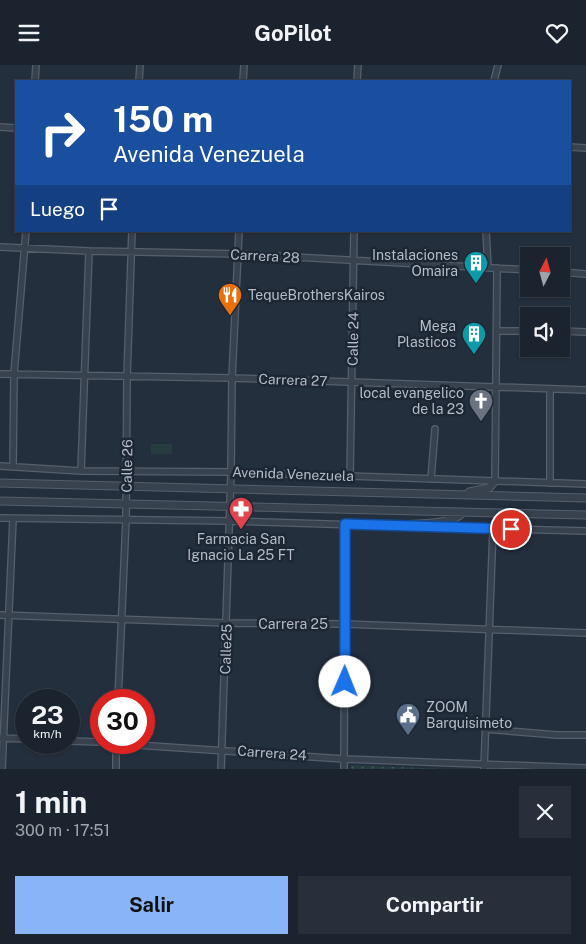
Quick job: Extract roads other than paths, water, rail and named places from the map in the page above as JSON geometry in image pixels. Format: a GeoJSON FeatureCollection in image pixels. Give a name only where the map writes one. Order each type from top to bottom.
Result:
{"type":"FeatureCollection","features":[{"type":"Feature","properties":{"kind":"street"},"geometry":{"type":"LineString","coordinates":[[35,80],[36,65]]}},
{"type":"Feature","properties":{"kind":"street"},"geometry":{"type":"LineString","coordinates":[[139,80],[140,65]]}},
{"type":"Feature","properties":{"kind":"street"},"geometry":{"type":"LineString","coordinates":[[243,80],[244,65]]}},
{"type":"Feature","properties":{"kind":"street"},"geometry":{"type":"LineString","coordinates":[[357,80],[358,65]]}},
{"type":"Feature","properties":{"kind":"street"},"geometry":{"type":"LineString","coordinates":[[494,80],[498,65]]}},
{"type":"Feature","properties":{"kind":"street"},"geometry":{"type":"LineString","coordinates":[[0,127],[15,128]]}},
{"type":"Feature","properties":{"kind":"street"},"geometry":{"type":"LineString","coordinates":[[571,147],[586,148]]}},
{"type":"Feature","properties":{"kind":"street"},"geometry":{"type":"LineString","coordinates":[[13,466],[14,374],[26,232]]}},
{"type":"Feature","properties":{"kind":"street","name":"Calle 26"},"geometry":{"type":"LineString","coordinates":[[119,689],[126,519],[127,377],[132,232]]}},
{"type":"Feature","properties":{"kind":"street","name":"Calle25"},"geometry":{"type":"LineString","coordinates":[[222,769],[230,528],[232,378],[239,232]]}},
{"type":"Feature","properties":{"kind":"street","name":"Calle 24"},"geometry":{"type":"LineString","coordinates":[[350,476],[354,232]]}},
{"type":"Feature","properties":{"kind":"street"},"geometry":{"type":"LineString","coordinates":[[486,232],[488,267]]}},
{"type":"Feature","properties":{"kind":"street","name":"Carrera 28"},"geometry":{"type":"LineString","coordinates":[[0,247],[239,254],[520,269]]}},
{"type":"Feature","properties":{"kind":"street"},"geometry":{"type":"LineString","coordinates":[[81,471],[89,251]]}},
{"type":"Feature","properties":{"kind":"street"},"geometry":{"type":"LineString","coordinates":[[396,493],[467,492],[489,488],[495,481],[497,268]]}},
{"type":"Feature","properties":{"kind":"street"},"geometry":{"type":"LineString","coordinates":[[570,273],[586,274]]}},
{"type":"Feature","properties":{"kind":"street"},"geometry":{"type":"LineString","coordinates":[[497,331],[520,331]]}},
{"type":"Feature","properties":{"kind":"street"},"geometry":{"type":"LineString","coordinates":[[570,331],[586,331]]}},
{"type":"Feature","properties":{"kind":"street","name":"Carrera 27"},"geometry":{"type":"LineString","coordinates":[[0,374],[232,378],[586,390]]}},
{"type":"Feature","properties":{"kind":"street"},"geometry":{"type":"LineString","coordinates":[[550,389],[550,483]]}},
{"type":"Feature","properties":{"kind":"street"},"geometry":{"type":"LineString","coordinates":[[431,479],[435,429]]}},
{"type":"Feature","properties":{"kind":"street","name":"Avenida Venezuela"},"geometry":{"type":"LineString","coordinates":[[0,466],[81,471],[231,472],[586,484]]}},
{"type":"Feature","properties":{"kind":"street","name":"Avenida Venezuela"},"geometry":{"type":"LineString","coordinates":[[0,482],[586,498]]}},
{"type":"Feature","properties":{"kind":"street"},"geometry":{"type":"LineString","coordinates":[[0,501],[586,515]]}},
{"type":"Feature","properties":{"kind":"street"},"geometry":{"type":"LineString","coordinates":[[388,526],[444,522],[456,519],[463,512]]}},
{"type":"Feature","properties":{"kind":"street"},"geometry":{"type":"LineString","coordinates":[[0,518],[229,521],[586,531]]}},
{"type":"Feature","properties":{"kind":"street"},"geometry":{"type":"LineString","coordinates":[[2,769],[13,519]]}},
{"type":"Feature","properties":{"kind":"street"},"geometry":{"type":"LineString","coordinates":[[344,769],[345,524]]}},
{"type":"Feature","properties":{"kind":"street"},"geometry":{"type":"LineString","coordinates":[[484,767],[492,528]]}},
{"type":"Feature","properties":{"kind":"street","name":"Carrera 25"},"geometry":{"type":"LineString","coordinates":[[0,615],[227,623],[345,624],[586,633]]}},
{"type":"Feature","properties":{"kind":"street"},"geometry":{"type":"LineString","coordinates":[[486,729],[556,735],[586,735]]}},
{"type":"Feature","properties":{"kind":"street"},"geometry":{"type":"LineString","coordinates":[[2,738],[15,739]]}},
{"type":"Feature","properties":{"kind":"street","name":"Carrera 24"},"geometry":{"type":"LineString","coordinates":[[155,745],[484,767],[586,768]]}},
{"type":"Feature","properties":{"kind":"street"},"geometry":{"type":"LineString","coordinates":[[116,754],[116,769]]}},
{"type":"Feature","properties":{"kind":"place","name":"Instalaciones Omaira"},"geometry":{"type":"Point","coordinates":[476,284]}},
{"type":"Feature","properties":{"kind":"place","name":"TequeBrothersKairos"},"geometry":{"type":"Point","coordinates":[230,316]}},
{"type":"Feature","properties":{"kind":"place","name":"Mega Plasticos"},"geometry":{"type":"Point","coordinates":[474,355]}},
{"type":"Feature","properties":{"kind":"place","name":"local evangelico de la 23"},"geometry":{"type":"Point","coordinates":[481,422]}},
{"type":"Feature","properties":{"kind":"place","name":"Farmacia San Ignacio La 25 FT"},"geometry":{"type":"Point","coordinates":[241,530]}},
{"type":"Feature","properties":{"kind":"place","name":"ZOOM Barquisimeto"},"geometry":{"type":"Point","coordinates":[408,736]}}]}
